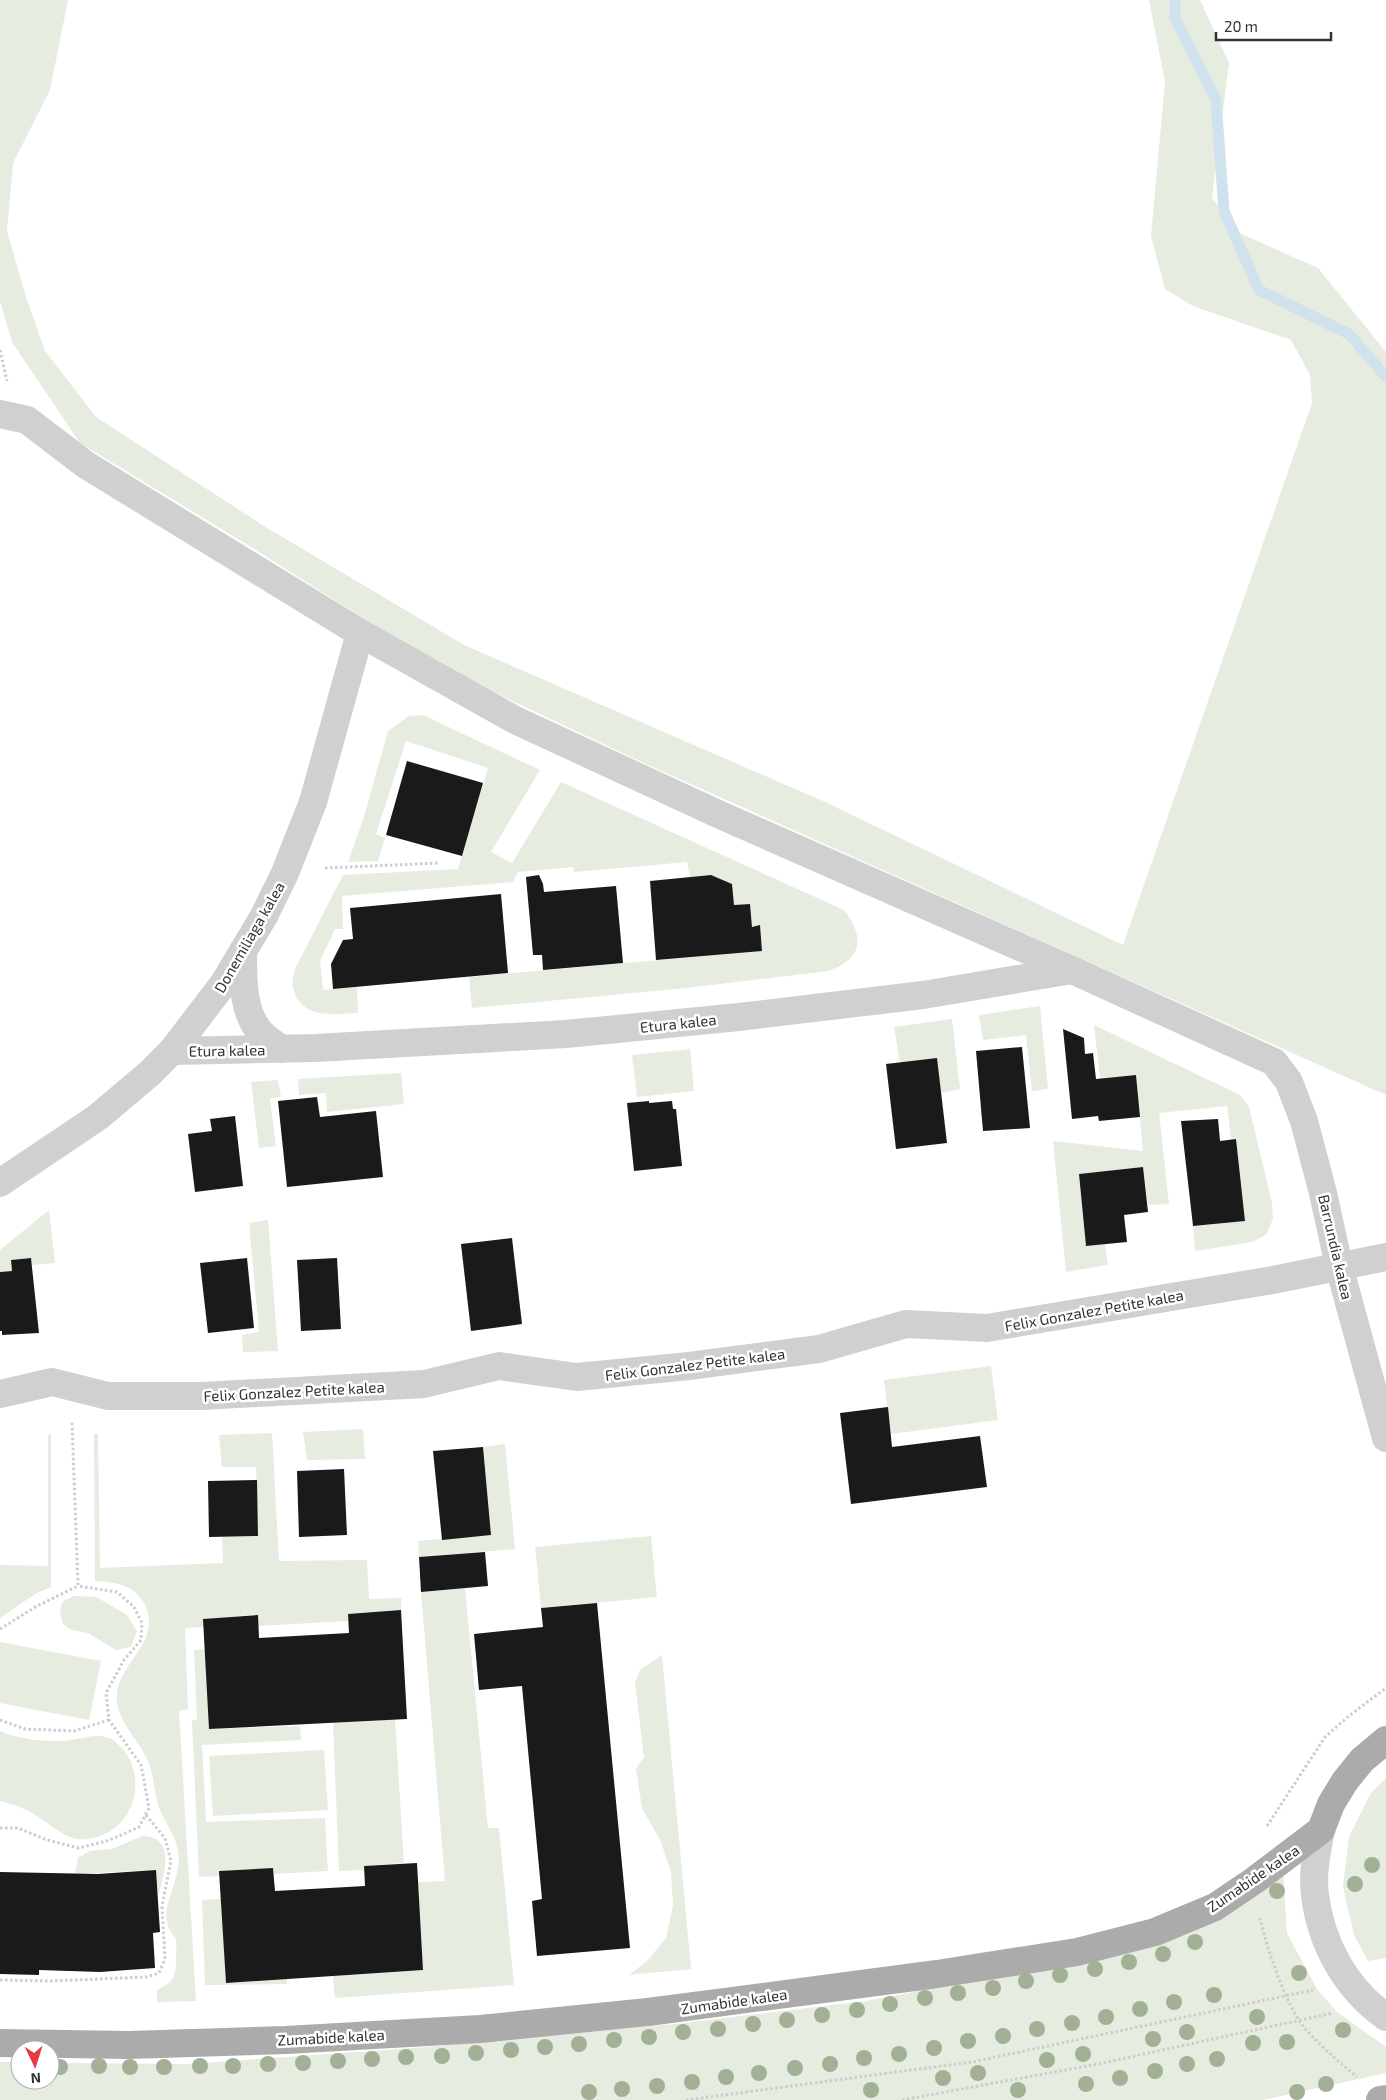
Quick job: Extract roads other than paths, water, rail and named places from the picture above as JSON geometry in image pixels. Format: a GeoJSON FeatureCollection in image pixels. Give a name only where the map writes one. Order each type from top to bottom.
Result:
{"type":"FeatureCollection","features":[{"type":"Feature","properties":{"kind":"main road"},"geometry":{"type":"LineString","coordinates":[[1321,1830],[1331,1804],[1345,1781],[1362,1760],[1386,1740]]}},
{"type":"Feature","properties":{"kind":"main road","name":"Zumabide kalea"},"geometry":{"type":"LineString","coordinates":[[0,2043],[129,2045],[296,2040],[480,2029],[677,2008],[927,1975],[1077,1952],[1155,1932],[1215,1907],[1255,1880],[1321,1830]]}},
{"type":"Feature","properties":{"kind":"main road"},"geometry":{"type":"LineString","coordinates":[[1380,2100],[1386,2099]]}},
{"type":"Feature","properties":{"kind":"street"},"geometry":{"type":"LineString","coordinates":[[0,414],[27,420],[86,465],[360,633],[515,720],[718,814],[1072,970]]}},
{"type":"Feature","properties":{"kind":"street","name":"Donemiliaga kalea"},"geometry":{"type":"LineString","coordinates":[[0,1183],[98,1117],[150,1073],[172,1051],[224,983],[264,916],[285,873],[313,802],[360,633]]}},
{"type":"Feature","properties":{"kind":"street","name":"Etura kalea"},"geometry":{"type":"LineString","coordinates":[[243,951],[243,981],[250,1012],[261,1034],[281,1049]]}},
{"type":"Feature","properties":{"kind":"street","name":"Etura kalea"},"geometry":{"type":"LineString","coordinates":[[172,1051],[281,1049],[556,1035],[923,995],[1072,970]]}},
{"type":"Feature","properties":{"kind":"street","name":"Barrundia kalea"},"geometry":{"type":"LineString","coordinates":[[1072,970],[1274,1062],[1289,1082],[1304,1121],[1323,1193],[1339,1266],[1386,1438]]}},
{"type":"Feature","properties":{"kind":"street","name":"Felix Gonzalez Petite kalea"},"geometry":{"type":"LineString","coordinates":[[0,1394],[52,1382],[108,1396],[201,1396],[424,1384],[499,1366],[577,1377],[689,1366],[819,1349],[906,1324],[987,1328],[1273,1280],[1386,1257]]}},
{"type":"Feature","properties":{"kind":"street"},"geometry":{"type":"LineString","coordinates":[[1321,1830],[1315,1862],[1316,1902],[1320,1925],[1332,1955],[1350,1982],[1380,2013]]}},
{"type":"Feature","properties":{"kind":"waterway"},"geometry":{"type":"LineString","coordinates":[[1175,0],[1175,18],[1216,100],[1224,211],[1259,290],[1349,334],[1386,377]]}}]}
